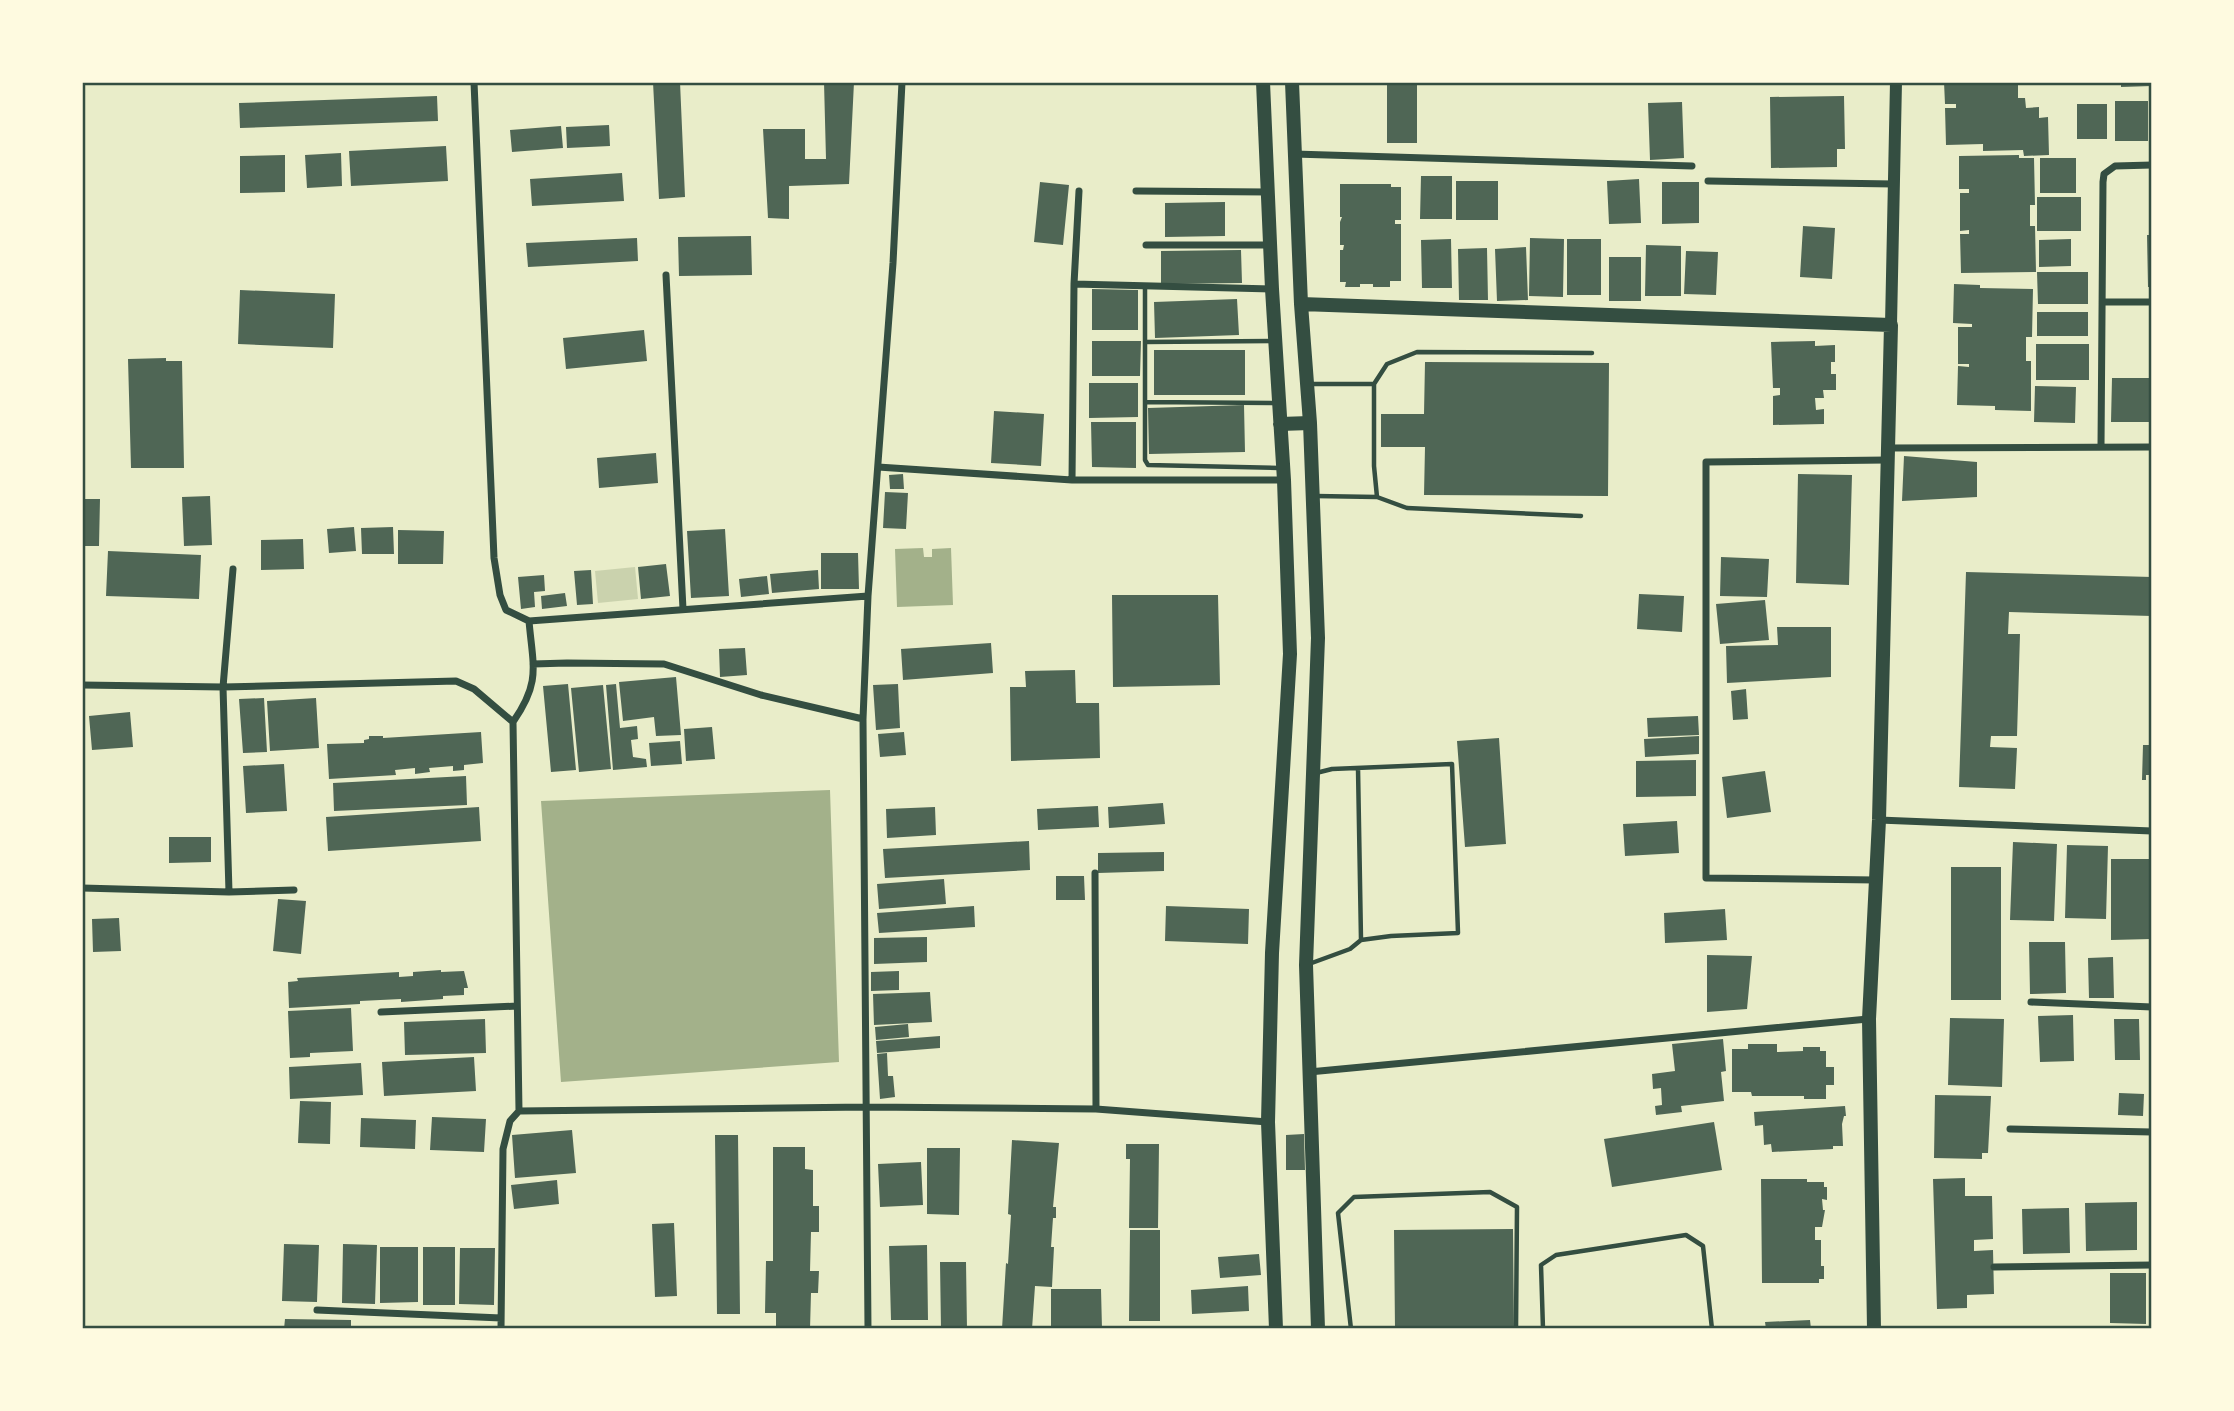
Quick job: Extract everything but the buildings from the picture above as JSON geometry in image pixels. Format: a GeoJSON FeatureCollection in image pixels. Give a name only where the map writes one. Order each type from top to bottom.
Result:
{"type":"FeatureCollection","features":[{"type":"Feature","properties":{"kind":"main road"},"geometry":{"type":"LineString","coordinates":[[1263,82],[1284,474],[1290,654],[1272,953],[1268,1122],[1276,1329]]}},
{"type":"Feature","properties":{"kind":"main road"},"geometry":{"type":"LineString","coordinates":[[1292,82],[1293,153],[1310,424],[1318,638],[1306,965],[1318,1329]]}},
{"type":"Feature","properties":{"kind":"main road"},"geometry":{"type":"LineString","coordinates":[[1874,1329],[1869,1019],[1879,820],[1896,82]]}},
{"type":"Feature","properties":{"kind":"main road"},"geometry":{"type":"LineString","coordinates":[[1301,304],[1891,325]]}},
{"type":"Feature","properties":{"kind":"main road"},"geometry":{"type":"LineString","coordinates":[[1280,424],[1310,424]]}},
{"type":"Feature","properties":{"kind":"street"},"geometry":{"type":"LineString","coordinates":[[474,82],[494,558],[500,595],[506,610],[529,621],[868,596]]}},
{"type":"Feature","properties":{"kind":"street"},"geometry":{"type":"LineString","coordinates":[[868,1329],[863,719],[868,596],[893,263],[902,82]]}},
{"type":"Feature","properties":{"kind":"street"},"geometry":{"type":"LineString","coordinates":[[1293,153],[1692,166]]}},
{"type":"Feature","properties":{"kind":"street"},"geometry":{"type":"LineString","coordinates":[[2101,446],[2104,174],[2121,166],[2152,165]]}},
{"type":"Feature","properties":{"kind":"street"},"geometry":{"type":"LineString","coordinates":[[1708,181],[1894,184]]}},
{"type":"Feature","properties":{"kind":"street"},"geometry":{"type":"LineString","coordinates":[[1072,480],[1074,284],[1079,191]]}},
{"type":"Feature","properties":{"kind":"street"},"geometry":{"type":"LineString","coordinates":[[1136,191],[1268,192]]}},
{"type":"Feature","properties":{"kind":"street"},"geometry":{"type":"LineString","coordinates":[[1146,245],[1270,245]]}},
{"type":"Feature","properties":{"kind":"street"},"geometry":{"type":"LineString","coordinates":[[666,275],[683,609]]}},
{"type":"Feature","properties":{"kind":"street"},"geometry":{"type":"LineString","coordinates":[[1074,284],[1272,289]]}},
{"type":"Feature","properties":{"kind":"street"},"geometry":{"type":"LineString","coordinates":[[2104,302],[2152,302]]}},
{"type":"Feature","properties":{"kind":"street"},"geometry":{"type":"LineString","coordinates":[[1876,880],[1706,878],[1706,462],[2101,446],[2152,447]]}},
{"type":"Feature","properties":{"kind":"street"},"geometry":{"type":"LineString","coordinates":[[878,467],[1072,480],[1284,474]]}},
{"type":"Feature","properties":{"kind":"street"},"geometry":{"type":"LineString","coordinates":[[229,892],[223,687],[233,569]]}},
{"type":"Feature","properties":{"kind":"street"},"geometry":{"type":"LineString","coordinates":[[501,1329],[503,1149],[510,1121],[519,1111],[513,722],[527,701],[533,685],[529,621]]}},
{"type":"Feature","properties":{"kind":"street"},"geometry":{"type":"LineString","coordinates":[[533,664],[664,664],[761,695],[863,719]]}},
{"type":"Feature","properties":{"kind":"street"},"geometry":{"type":"LineString","coordinates":[[82,685],[223,687],[456,681],[474,689],[513,722]]}},
{"type":"Feature","properties":{"kind":"street"},"geometry":{"type":"LineString","coordinates":[[1879,820],[2152,831]]}},
{"type":"Feature","properties":{"kind":"street"},"geometry":{"type":"LineString","coordinates":[[1095,873],[1096,1109]]}},
{"type":"Feature","properties":{"kind":"street"},"geometry":{"type":"LineString","coordinates":[[82,888],[229,892],[294,890]]}},
{"type":"Feature","properties":{"kind":"street"},"geometry":{"type":"LineString","coordinates":[[2031,1002],[2152,1007]]}},
{"type":"Feature","properties":{"kind":"street"},"geometry":{"type":"LineString","coordinates":[[381,1012],[517,1006]]}},
{"type":"Feature","properties":{"kind":"street"},"geometry":{"type":"LineString","coordinates":[[1308,1072],[1869,1019]]}},
{"type":"Feature","properties":{"kind":"street"},"geometry":{"type":"LineString","coordinates":[[519,1111],[866,1107],[1096,1109],[1268,1122]]}},
{"type":"Feature","properties":{"kind":"street"},"geometry":{"type":"LineString","coordinates":[[2010,1129],[2152,1132]]}},
{"type":"Feature","properties":{"kind":"street"},"geometry":{"type":"LineString","coordinates":[[1994,1267],[2152,1265]]}},
{"type":"Feature","properties":{"kind":"street"},"geometry":{"type":"LineString","coordinates":[[317,1310],[501,1318]]}},
{"type":"Feature","properties":{"kind":"lane"},"geometry":{"type":"LineString","coordinates":[[1145,287],[1145,460],[1148,465],[1284,474]]}},
{"type":"Feature","properties":{"kind":"lane"},"geometry":{"type":"LineString","coordinates":[[1145,342],[1275,341]]}},
{"type":"Feature","properties":{"kind":"lane"},"geometry":{"type":"LineString","coordinates":[[1377,497],[1374,466],[1374,384],[1387,363],[1417,352],[1592,353]]}},
{"type":"Feature","properties":{"kind":"lane"},"geometry":{"type":"LineString","coordinates":[[1307,384],[1374,384]]}},
{"type":"Feature","properties":{"kind":"lane"},"geometry":{"type":"LineString","coordinates":[[1145,402],[1279,403]]}},
{"type":"Feature","properties":{"kind":"lane"},"geometry":{"type":"LineString","coordinates":[[1313,496],[1377,497],[1407,508],[1581,516]]}},
{"type":"Feature","properties":{"kind":"lane"},"geometry":{"type":"LineString","coordinates":[[1306,965],[1350,949],[1361,940],[1458,933],[1452,764],[1332,769],[1312,774]]}},
{"type":"Feature","properties":{"kind":"lane"},"geometry":{"type":"LineString","coordinates":[[1358,768],[1361,940]]}},
{"type":"Feature","properties":{"kind":"lane"},"geometry":{"type":"LineString","coordinates":[[1351,1329],[1338,1213],[1354,1197],[1490,1192],[1517,1207],[1516,1329]]}},
{"type":"Feature","properties":{"kind":"lane"},"geometry":{"type":"LineString","coordinates":[[1543,1329],[1541,1265],[1556,1255],[1686,1235],[1703,1246],[1712,1329]]}},
{"type":"Feature","properties":{"kind":"shaded area"},"geometry":{"type":"Polygon","coordinates":[[[923,548],[924,557],[932,557],[932,549],[951,548],[953,605],[897,607],[895,549],[923,548]]]}},
{"type":"Feature","properties":{"kind":"shaded area"},"geometry":{"type":"Polygon","coordinates":[[[635,567],[638,599],[598,603],[595,571],[635,567]]]}},
{"type":"Feature","properties":{"kind":"shaded area"},"geometry":{"type":"Polygon","coordinates":[[[830,790],[839,1062],[561,1082],[541,801],[830,790]]]}}]}
